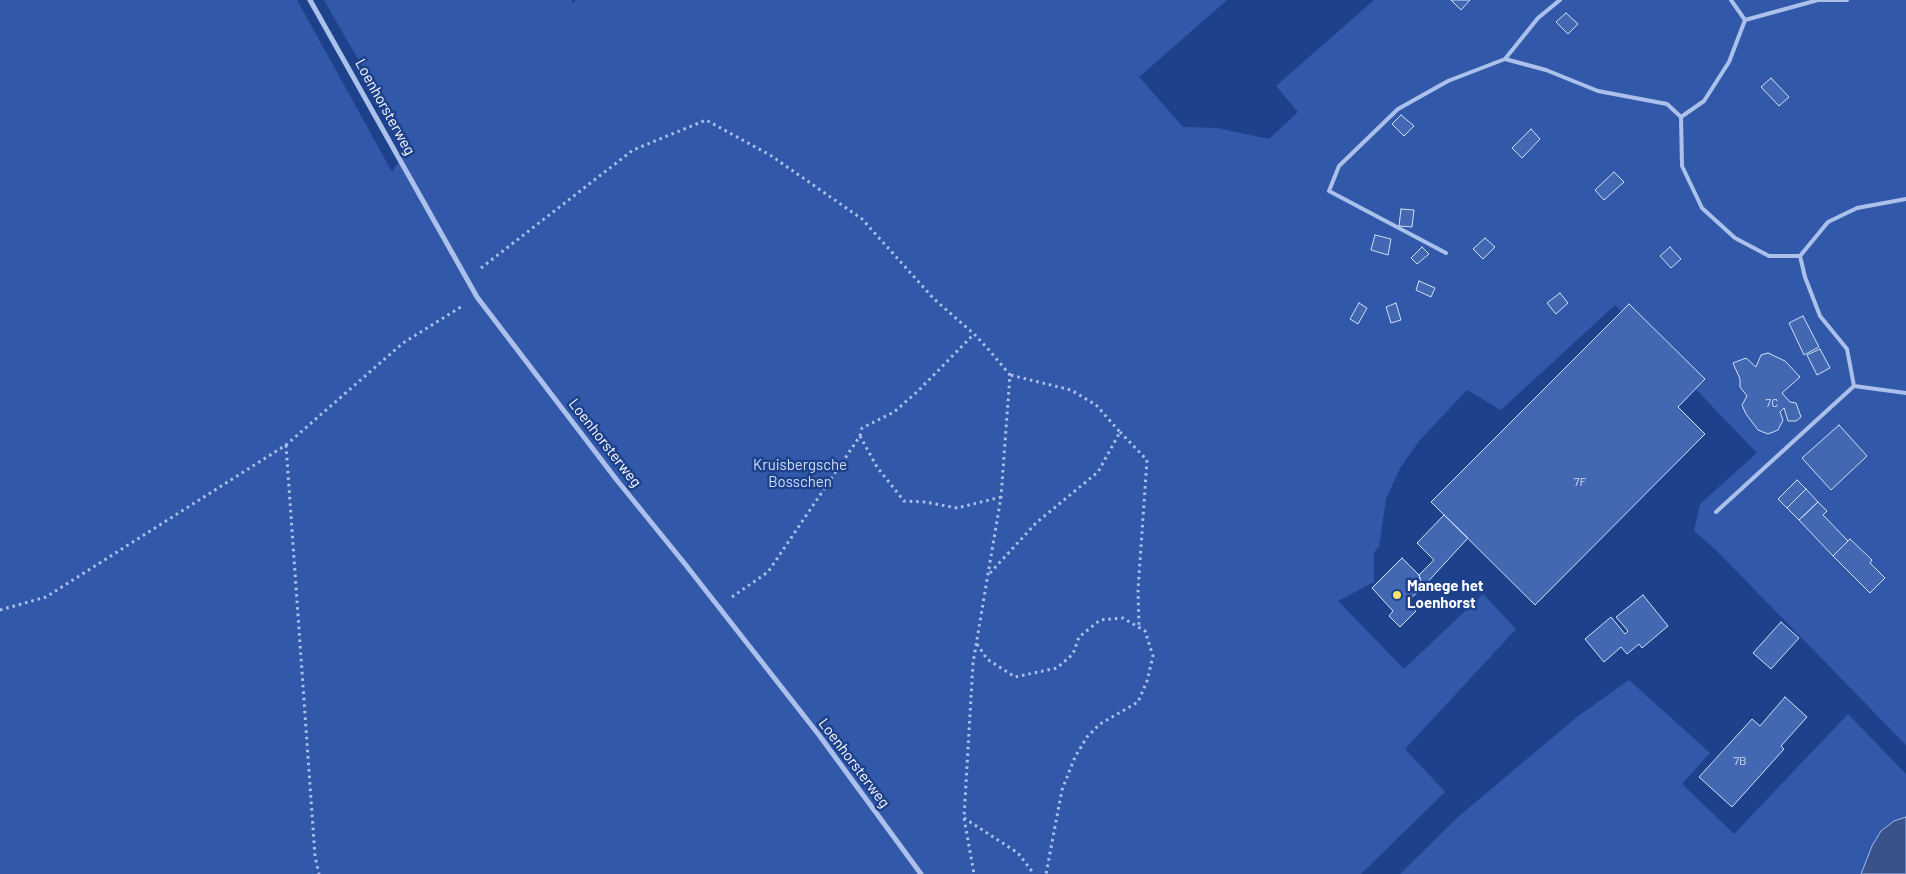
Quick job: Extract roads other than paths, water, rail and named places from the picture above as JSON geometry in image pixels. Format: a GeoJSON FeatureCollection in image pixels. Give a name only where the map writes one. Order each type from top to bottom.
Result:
{"type":"FeatureCollection","features":[{"type":"Feature","properties":{"kind":"street","name":"Loenhorsterweg"},"geometry":{"type":"LineString","coordinates":[[310,0],[477,296],[616,479],[819,735],[921,874]]}},
{"type":"Feature","properties":{"kind":"lane"},"geometry":{"type":"LineString","coordinates":[[1446,253],[1329,191],[1339,166],[1398,109],[1448,81],[1505,59],[1538,18],[1560,0]]}},
{"type":"Feature","properties":{"kind":"lane"},"geometry":{"type":"LineString","coordinates":[[1731,0],[1745,20]]}},
{"type":"Feature","properties":{"kind":"lane"},"geometry":{"type":"LineString","coordinates":[[1745,20],[1818,0],[1847,0]]}},
{"type":"Feature","properties":{"kind":"lane"},"geometry":{"type":"LineString","coordinates":[[1681,117],[1704,101],[1729,62],[1745,20]]}},
{"type":"Feature","properties":{"kind":"lane"},"geometry":{"type":"LineString","coordinates":[[1505,59],[1546,70],[1598,91],[1667,104],[1681,117],[1682,166],[1702,208],[1735,238],[1769,256],[1800,256]]}},
{"type":"Feature","properties":{"kind":"lane"},"geometry":{"type":"LineString","coordinates":[[1800,256],[1828,222],[1857,208],[1906,199]]}},
{"type":"Feature","properties":{"kind":"lane"},"geometry":{"type":"LineString","coordinates":[[1800,256],[1805,277],[1820,316],[1847,349],[1854,386]]}},
{"type":"Feature","properties":{"kind":"lane"},"geometry":{"type":"LineString","coordinates":[[1854,386],[1906,393]]}},
{"type":"Feature","properties":{"kind":"lane"},"geometry":{"type":"LineString","coordinates":[[1716,512],[1854,386]]}},
{"type":"Feature","properties":{"kind":"place","name":"Manege het Loenhorst"},"geometry":{"type":"Point","coordinates":[1397,595]}},
{"type":"Feature","properties":{"kind":"park label","name":"Kruisbergsche Bosschen"},"geometry":{"type":"Point","coordinates":[800,474]}}]}
